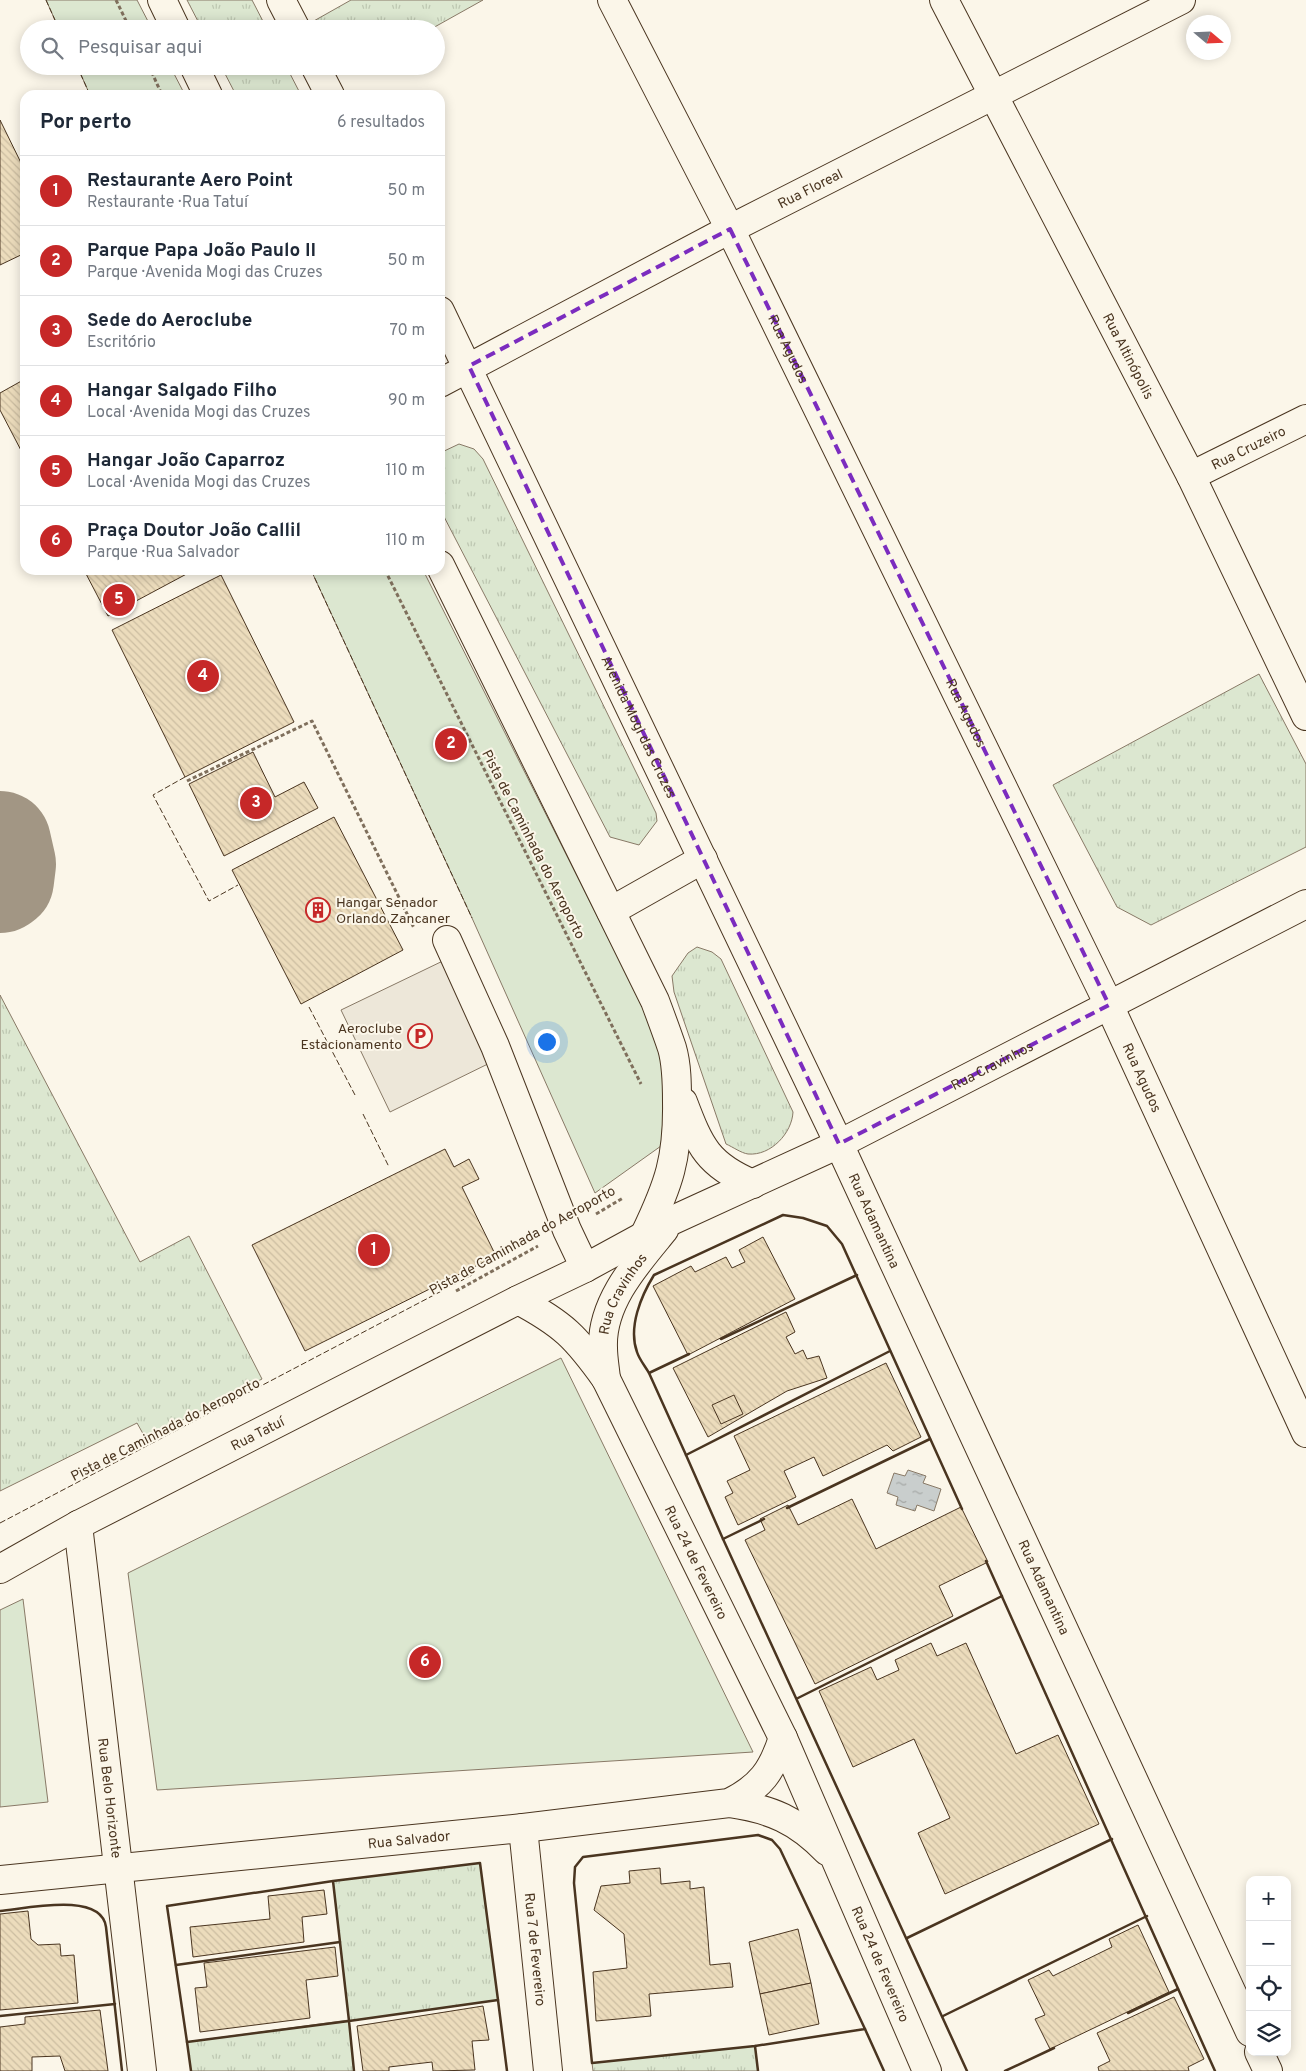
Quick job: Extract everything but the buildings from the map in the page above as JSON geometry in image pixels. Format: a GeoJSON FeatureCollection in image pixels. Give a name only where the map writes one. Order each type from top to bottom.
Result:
{"type":"FeatureCollection","features":[{"type":"Feature","properties":{"kind":"street"},"geometry":{"type":"LineString","coordinates":[[162,0],[172,20]]}},
{"type":"Feature","properties":{"kind":"street"},"geometry":{"type":"LineString","coordinates":[[281,0],[291,20]]}},
{"type":"Feature","properties":{"kind":"street","name":"Rua Agudos"},"geometry":{"type":"LineString","coordinates":[[612,0],[730,229],[1109,1005],[1306,1433]]}},
{"type":"Feature","properties":{"kind":"street","name":"Rua Altinópolis"},"geometry":{"type":"LineString","coordinates":[[944,0],[1191,476],[1306,716]]}},
{"type":"Feature","properties":{"kind":"street","name":"Rua Floreal"},"geometry":{"type":"LineString","coordinates":[[445,380],[468,366],[730,229],[1181,0]]}},
{"type":"Feature","properties":{"kind":"street"},"geometry":{"type":"LineString","coordinates":[[198,75],[206,90]]}},
{"type":"Feature","properties":{"kind":"street"},"geometry":{"type":"LineString","coordinates":[[320,75],[327,90]]}},
{"type":"Feature","properties":{"kind":"street","name":"Avenida Mogi das Cruzes"},"geometry":{"type":"LineString","coordinates":[[445,321],[839,1144]]}},
{"type":"Feature","properties":{"kind":"street","name":"Rua Cruzeiro"},"geometry":{"type":"LineString","coordinates":[[1191,476],[1306,419]]}},
{"type":"Feature","properties":{"kind":"street"},"geometry":{"type":"LineString","coordinates":[[445,575],[655,1001],[672,1050],[677,1086],[678,1138],[672,1168],[662,1198],[645,1234]]}},
{"type":"Feature","properties":{"kind":"street"},"geometry":{"type":"LineString","coordinates":[[610,911],[703,859]]}},
{"type":"Feature","properties":{"kind":"street","name":"Rua Cravinhos"},"geometry":{"type":"LineString","coordinates":[[518,1300],[584,1268],[673,1220],[839,1144],[1306,904]]}},
{"type":"Feature","properties":{"kind":"street"},"geometry":{"type":"LineString","coordinates":[[447,940],[495,1046],[567,1230],[584,1268]]}},
{"type":"Feature","properties":{"kind":"street"},"geometry":{"type":"LineString","coordinates":[[677,1086],[695,1133],[710,1158],[731,1175],[753,1184]]}},
{"type":"Feature","properties":{"kind":"street","name":"Rua Adamantina"},"geometry":{"type":"LineString","coordinates":[[839,1144],[1246,2023]]}},
{"type":"Feature","properties":{"kind":"street","name":"Rua Cravinhos"},"geometry":{"type":"LineString","coordinates":[[606,1379],[603,1346],[607,1316],[641,1257],[673,1220]]}},
{"type":"Feature","properties":{"kind":"street","name":"Rua 24 de Fevereiro"},"geometry":{"type":"LineString","coordinates":[[518,1300],[549,1316],[566,1329],[582,1346],[606,1379],[782,1738],[927,2071]]}},
{"type":"Feature","properties":{"kind":"street","name":"Rua Tatuí"},"geometry":{"type":"LineString","coordinates":[[0,1569],[78,1525],[518,1300]]}},
{"type":"Feature","properties":{"kind":"street","name":"Rua Belo Horizonte"},"geometry":{"type":"LineString","coordinates":[[78,1525],[142,2071]]}},
{"type":"Feature","properties":{"kind":"street","name":"Rua Salvador"},"geometry":{"type":"LineString","coordinates":[[0,1880],[523,1828],[729,1803],[749,1793],[765,1777],[776,1758],[782,1738]]}},
{"type":"Feature","properties":{"kind":"street","name":"Rua 24 de Fevereiro"},"geometry":{"type":"LineString","coordinates":[[729,1803],[759,1808],[787,1818],[812,1835],[833,1857]]}},
{"type":"Feature","properties":{"kind":"street","name":"Rua 7 de Fevereiro"},"geometry":{"type":"LineString","coordinates":[[523,1828],[548,2071]]}},
{"type":"Feature","properties":{"kind":"street"},"geometry":{"type":"LineString","coordinates":[[1261,2056],[1268,2071]]}},
{"type":"Feature","properties":{"kind":"path"},"geometry":{"type":"LineString","coordinates":[[116,0],[126,20]]}},
{"type":"Feature","properties":{"kind":"path"},"geometry":{"type":"LineString","coordinates":[[153,75],[160,90]]}},
{"type":"Feature","properties":{"kind":"path","name":"Pista de Caminhada do Aeroporto"},"geometry":{"type":"LineString","coordinates":[[387,575],[644,1089]]}},
{"type":"Feature","properties":{"kind":"path"},"geometry":{"type":"LineString","coordinates":[[187,780],[312,721],[415,929]]}},
{"type":"Feature","properties":{"kind":"path","name":"Pista de Caminhada do Aeroporto"},"geometry":{"type":"LineString","coordinates":[[450,1294],[620,1201],[627,1194]]}},
{"type":"Feature","properties":{"kind":"highlighted area"},"geometry":{"type":"Polygon","coordinates":[[[730,229],[1109,1005],[839,1144],[469,366],[730,229]]]}},
{"type":"Feature","properties":{"kind":"green space"},"geometry":{"type":"Polygon","coordinates":[[[46,0],[137,0],[147,20],[55,20],[46,0]]]}},
{"type":"Feature","properties":{"kind":"green space"},"geometry":{"type":"Polygon","coordinates":[[[187,0],[252,0],[262,20],[197,20],[187,0]]]}},
{"type":"Feature","properties":{"kind":"green space"},"geometry":{"type":"Polygon","coordinates":[[[351,0],[483,0],[445,21],[316,20],[351,0]]]}},
{"type":"Feature","properties":{"kind":"green space"},"geometry":{"type":"Polygon","coordinates":[[[81,75],[175,75],[182,90],[88,90],[81,75]]]}},
{"type":"Feature","properties":{"kind":"green space"},"geometry":{"type":"Polygon","coordinates":[[[226,75],[291,75],[298,90],[233,90],[226,75]]]}},
{"type":"Feature","properties":{"kind":"green space"},"geometry":{"type":"Polygon","coordinates":[[[459,444],[474,449],[483,459],[656,813],[657,821],[639,845],[610,837],[445,519],[445,451],[459,444]]]}},
{"type":"Feature","properties":{"kind":"green space"},"geometry":{"type":"Polygon","coordinates":[[[313,575],[426,575],[654,1029],[666,1085],[661,1146],[595,1193],[472,918],[313,575]]]}},
{"type":"Feature","properties":{"kind":"green space"},"geometry":{"type":"Polygon","coordinates":[[[1259,674],[1306,764],[1306,847],[1151,925],[1117,907],[1053,785],[1259,674]]]}},
{"type":"Feature","properties":{"kind":"green space"},"geometry":{"type":"Polygon","coordinates":[[[697,947],[712,952],[721,959],[793,1112],[789,1128],[779,1142],[765,1151],[756,1154],[748,1154],[726,1144],[674,992],[672,976],[688,953],[697,947]]]}},
{"type":"Feature","properties":{"kind":"green space"},"geometry":{"type":"Polygon","coordinates":[[[0,995],[140,1262],[189,1236],[262,1379],[146,1439],[137,1423],[0,1491],[0,995]]]}},
{"type":"Feature","properties":{"kind":"green space"},"geometry":{"type":"Polygon","coordinates":[[[561,1358],[753,1752],[157,1790],[128,1573],[561,1358]]]}},
{"type":"Feature","properties":{"kind":"green space"},"geometry":{"type":"Polygon","coordinates":[[[23,1599],[48,1802],[0,1807],[0,1610],[23,1599]]]}},
{"type":"Feature","properties":{"kind":"green space"},"geometry":{"type":"Polygon","coordinates":[[[480,1863],[498,2000],[349,2021],[354,2071],[191,2071],[187,2042],[349,2020],[333,1881],[480,1863]]]}},
{"type":"Feature","properties":{"kind":"green space"},"geometry":{"type":"Polygon","coordinates":[[[755,2046],[758,2071],[593,2071],[592,2063],[755,2046]]]}},
{"type":"Feature","properties":{"kind":"shaded area","name":"Aeroclube Estacionamento"},"geometry":{"type":"Polygon","coordinates":[[[449,958],[498,1059],[390,1112],[341,1010],[449,958]]]}},
{"type":"Feature","properties":{"kind":"water"},"geometry":{"type":"Polygon","coordinates":[[[908,1470],[926,1476],[923,1483],[941,1489],[934,1511],[917,1505],[915,1511],[896,1505],[898,1497],[887,1493],[894,1473],[905,1476],[908,1470]]]}},
{"type":"Feature","properties":{"kind":"taxiway"},"geometry":{"type":"LineString","coordinates":[[0,842],[5,864],[3,880],[0,882]]}},
{"type":"Feature","properties":{"kind":"fence"},"geometry":{"type":"LineString","coordinates":[[46,0],[55,20]]}},
{"type":"Feature","properties":{"kind":"fence"},"geometry":{"type":"LineString","coordinates":[[81,75],[88,90]]}},
{"type":"Feature","properties":{"kind":"fence"},"geometry":{"type":"LineString","coordinates":[[313,575],[472,918]]}},
{"type":"Feature","properties":{"kind":"fence"},"geometry":{"type":"LineString","coordinates":[[185,777],[153,795],[209,901],[238,885]]}},
{"type":"Feature","properties":{"kind":"fence"},"geometry":{"type":"LineString","coordinates":[[309,1007],[355,1095]]}},
{"type":"Feature","properties":{"kind":"fence"},"geometry":{"type":"LineString","coordinates":[[363,1114],[389,1167]]}},
{"type":"Feature","properties":{"kind":"fence"},"geometry":{"type":"LineString","coordinates":[[0,1523],[474,1274]]}},
{"type":"Feature","properties":{"kind":"wall"},"geometry":{"type":"LineString","coordinates":[[649,1373],[638,1355],[634,1332],[637,1312],[654,1275],[783,1215],[803,1218],[827,1226],[842,1244],[962,1509]]}},
{"type":"Feature","properties":{"kind":"wall"},"geometry":{"type":"LineString","coordinates":[[721,1339],[857,1275]]}},
{"type":"Feature","properties":{"kind":"wall"},"geometry":{"type":"LineString","coordinates":[[723,1539],[686,1455],[890,1351]]}},
{"type":"Feature","properties":{"kind":"wall"},"geometry":{"type":"LineString","coordinates":[[686,1455],[649,1373],[689,1354]]}},
{"type":"Feature","properties":{"kind":"wall"},"geometry":{"type":"LineString","coordinates":[[787,1508],[930,1439]]}},
{"type":"Feature","properties":{"kind":"wall"},"geometry":{"type":"LineString","coordinates":[[764,1519],[723,1539],[967,2071]]}},
{"type":"Feature","properties":{"kind":"wall"},"geometry":{"type":"LineString","coordinates":[[986,1561],[1215,2071]]}},
{"type":"Feature","properties":{"kind":"wall"},"geometry":{"type":"LineString","coordinates":[[798,1698],[1002,1596]]}},
{"type":"Feature","properties":{"kind":"wall"},"geometry":{"type":"LineString","coordinates":[[758,1835],[772,1840],[780,1849],[865,2029],[755,2046],[592,2063],[574,1883],[575,1867],[583,1857],[758,1835]]}},
{"type":"Feature","properties":{"kind":"wall"},"geometry":{"type":"LineString","coordinates":[[907,1938],[1112,1839]]}},
{"type":"Feature","properties":{"kind":"wall"},"geometry":{"type":"LineString","coordinates":[[333,1881],[349,2021],[498,2000],[480,1863],[333,1881],[167,1906],[187,2042],[349,2021],[354,2071]]}},
{"type":"Feature","properties":{"kind":"wall"},"geometry":{"type":"LineString","coordinates":[[0,1911],[60,1905],[91,1909],[101,1916],[106,1927],[122,2071]]}},
{"type":"Feature","properties":{"kind":"wall"},"geometry":{"type":"LineString","coordinates":[[943,2016],[1147,1916]]}},
{"type":"Feature","properties":{"kind":"wall"},"geometry":{"type":"LineString","coordinates":[[176,1965],[340,1942]]}},
{"type":"Feature","properties":{"kind":"wall"},"geometry":{"type":"LineString","coordinates":[[1128,2013],[1178,1989]]}},
{"type":"Feature","properties":{"kind":"wall"},"geometry":{"type":"LineString","coordinates":[[498,2000],[507,2071]]}},
{"type":"Feature","properties":{"kind":"wall"},"geometry":{"type":"LineString","coordinates":[[0,2016],[115,2004]]}},
{"type":"Feature","properties":{"kind":"wall"},"geometry":{"type":"LineString","coordinates":[[865,2029],[884,2071]]}},
{"type":"Feature","properties":{"kind":"wall"},"geometry":{"type":"LineString","coordinates":[[187,2042],[191,2071]]}},
{"type":"Feature","properties":{"kind":"wall"},"geometry":{"type":"LineString","coordinates":[[755,2046],[758,2071]]}},
{"type":"Feature","properties":{"kind":"wall"},"geometry":{"type":"LineString","coordinates":[[1005,2071],[1054,2048]]}},
{"type":"Feature","properties":{"kind":"place","name":"Hangar João Caparroz"},"geometry":{"type":"Point","coordinates":[119,600]}},
{"type":"Feature","properties":{"kind":"place","name":"Hangar Salgado Filho"},"geometry":{"type":"Point","coordinates":[203,676]}},
{"type":"Feature","properties":{"kind":"place","name":"Parque Papa João Paulo II"},"geometry":{"type":"Point","coordinates":[451,744]}},
{"type":"Feature","properties":{"kind":"place","name":"Sede do Aeroclube"},"geometry":{"type":"Point","coordinates":[256,803]}},
{"type":"Feature","properties":{"kind":"place","name":"Hangar Senador Orlando Zancaner"},"geometry":{"type":"Point","coordinates":[318,910]}},
{"type":"Feature","properties":{"kind":"place","name":"Aeroclube Estacionamento"},"geometry":{"type":"Point","coordinates":[420,1036]}},
{"type":"Feature","properties":{"kind":"place","name":"Restaurante Aero Point"},"geometry":{"type":"Point","coordinates":[374,1250]}},
{"type":"Feature","properties":{"kind":"place","name":"Praça Doutor João Callil"},"geometry":{"type":"Point","coordinates":[425,1662]}}]}
